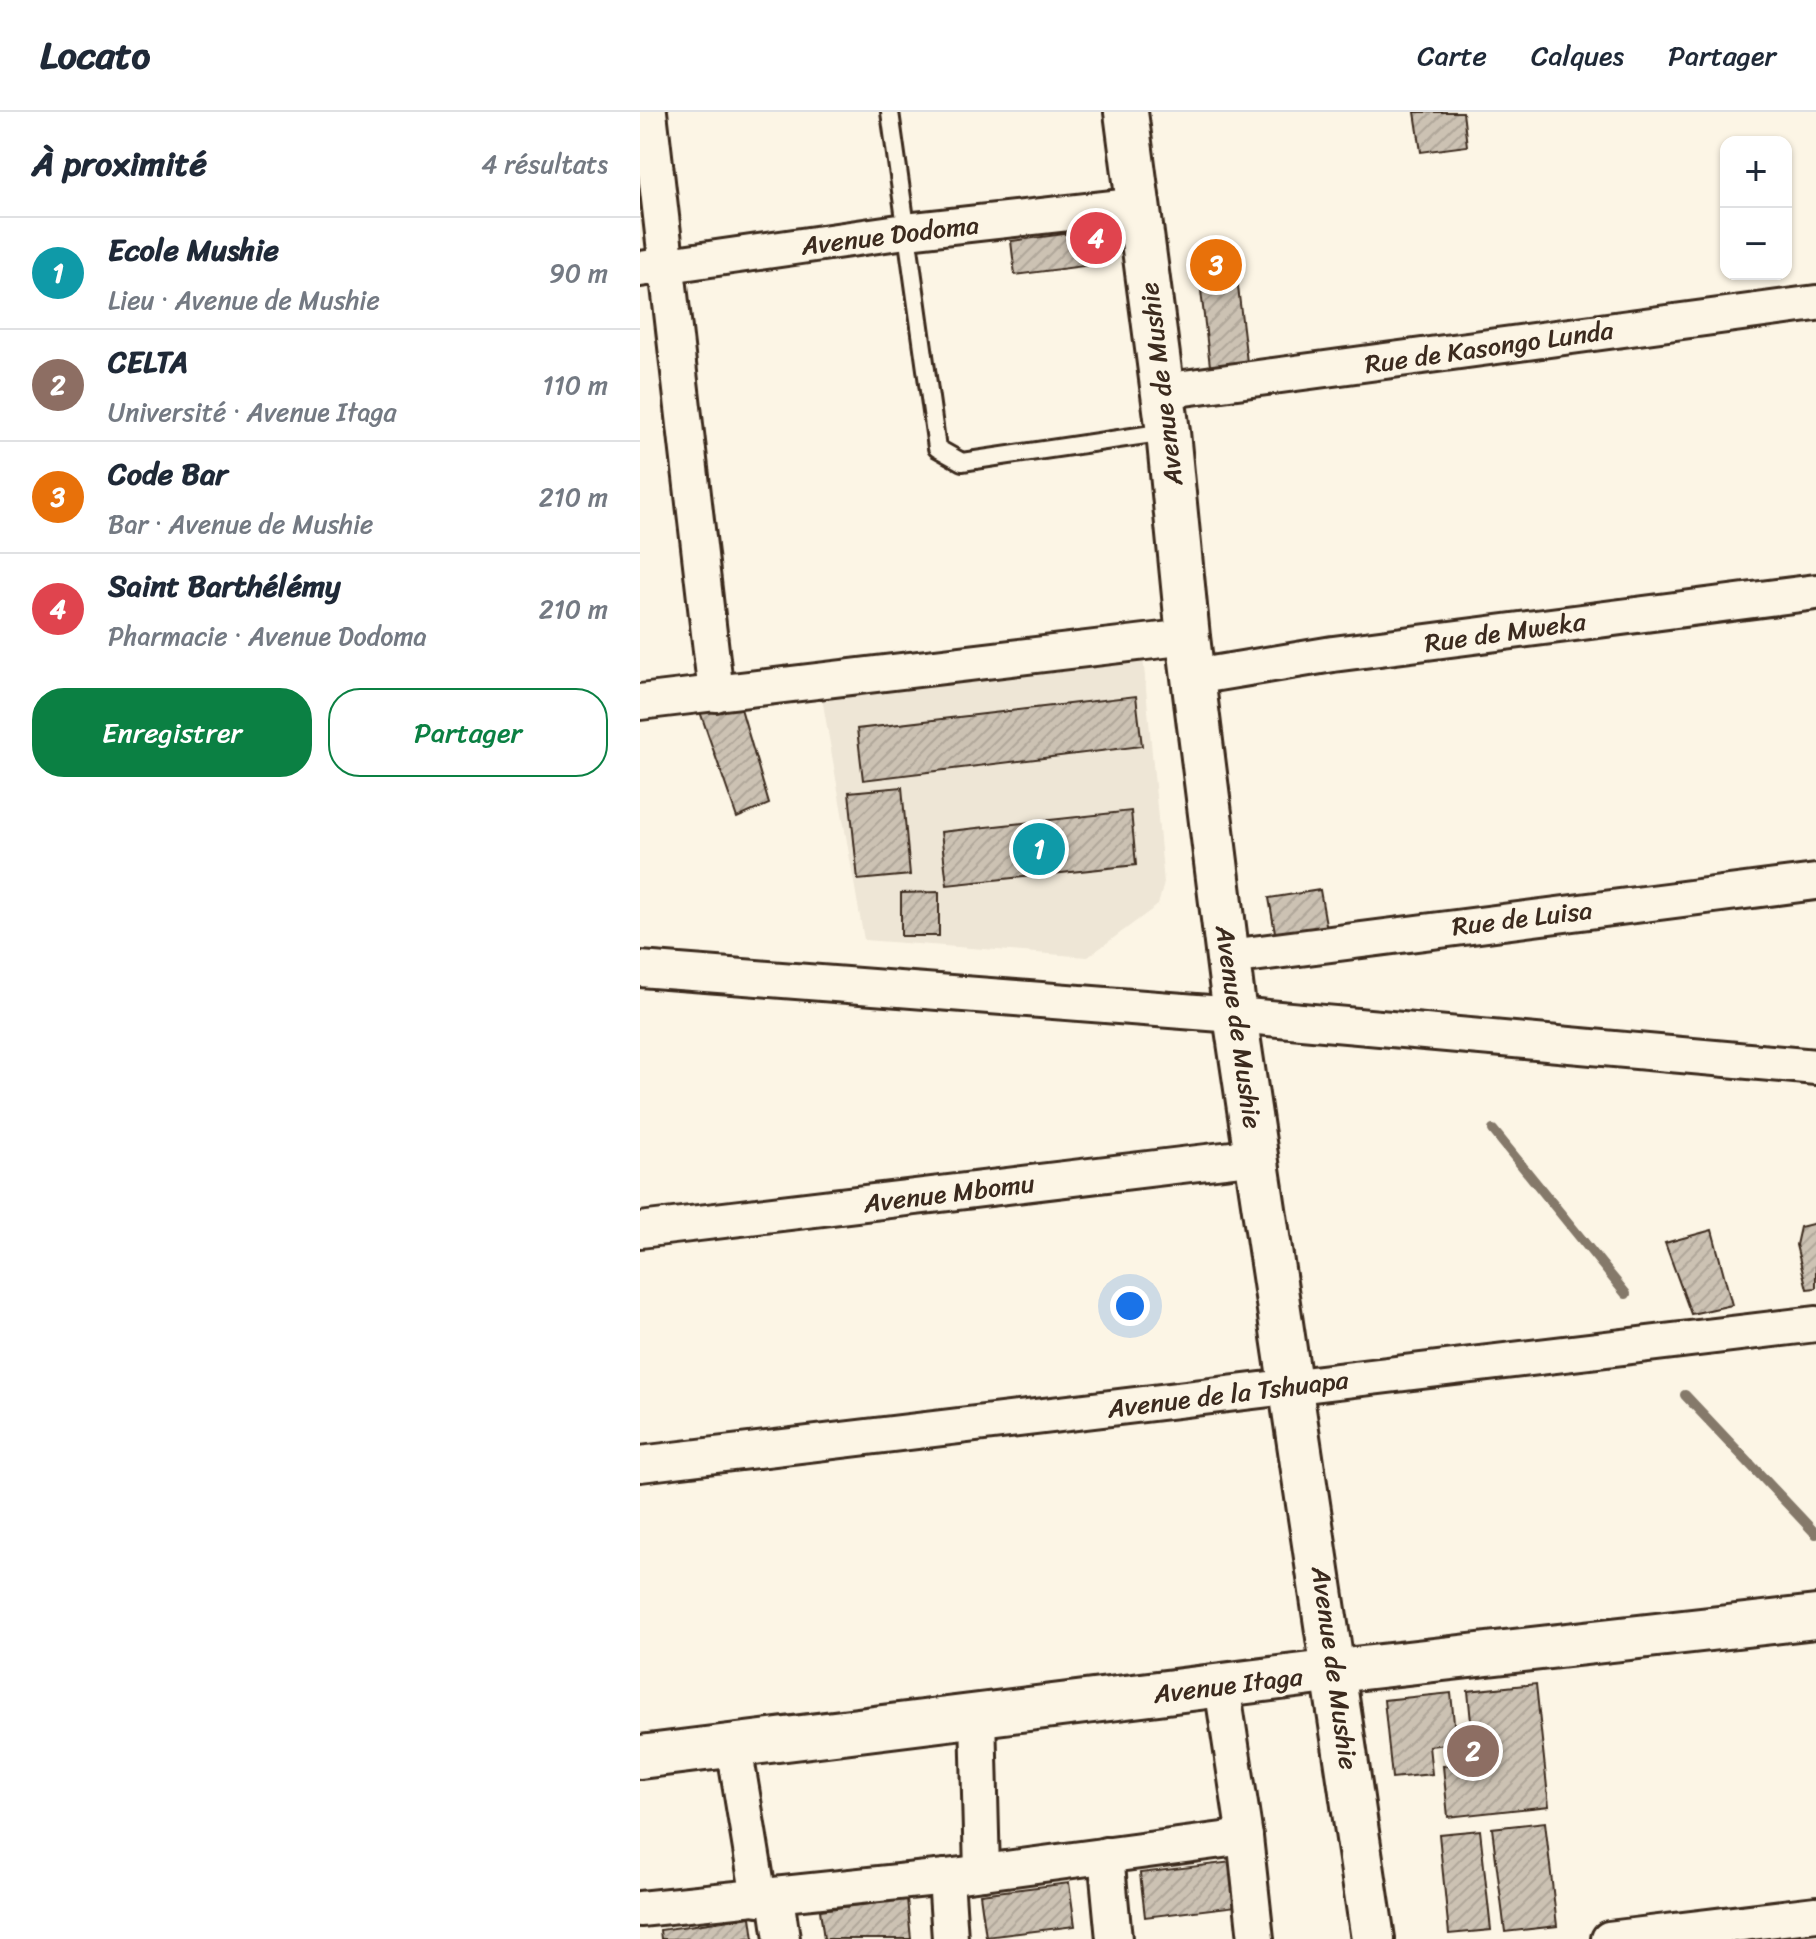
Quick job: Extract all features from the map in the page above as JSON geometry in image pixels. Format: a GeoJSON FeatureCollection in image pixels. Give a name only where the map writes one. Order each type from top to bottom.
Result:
{"type":"FeatureCollection","features":[{"type":"Feature","properties":{"kind":"street"},"geometry":{"type":"LineString","coordinates":[[649,112],[653,267],[716,694]]}},
{"type":"Feature","properties":{"kind":"street","name":"Avenue de Mushie"},"geometry":{"type":"LineString","coordinates":[[1126,112],[1168,432],[1188,637],[1235,1015],[1336,1671],[1373,1939]]}},
{"type":"Feature","properties":{"kind":"street","name":"Avenue Dodoma"},"geometry":{"type":"LineString","coordinates":[[653,267],[906,231],[1140,205]]}},
{"type":"Feature","properties":{"kind":"street","name":"Rue de Kasongo Lunda"},"geometry":{"type":"LineString","coordinates":[[1162,391],[1816,303]]}},
{"type":"Feature","properties":{"kind":"street","name":"Rue de Mweka"},"geometry":{"type":"LineString","coordinates":[[1194,677],[1348,652],[1816,592]]}},
{"type":"Feature","properties":{"kind":"street"},"geometry":{"type":"LineString","coordinates":[[640,702],[1188,637]]}},
{"type":"Feature","properties":{"kind":"street","name":"Rue de Luisa"},"geometry":{"type":"LineString","coordinates":[[1229,957],[1816,882]]}},
{"type":"Feature","properties":{"kind":"street"},"geometry":{"type":"LineString","coordinates":[[640,969],[1235,1015],[1816,1067]]}},
{"type":"Feature","properties":{"kind":"street","name":"Avenue Mbomu"},"geometry":{"type":"LineString","coordinates":[[640,1230],[1257,1156]]}},
{"type":"Feature","properties":{"kind":"street","name":"Avenue de la Tshuapa"},"geometry":{"type":"LineString","coordinates":[[640,1464],[1816,1324]]}},
{"type":"Feature","properties":{"kind":"street","name":"Avenue Itaga"},"geometry":{"type":"LineString","coordinates":[[640,1757],[1336,1671],[1816,1617]]}},
{"type":"Feature","properties":{"kind":"street"},"geometry":{"type":"LineString","coordinates":[[1222,1686],[1245,1837],[1256,1939]]}},
{"type":"Feature","properties":{"kind":"street"},"geometry":{"type":"LineString","coordinates":[[978,1716],[982,1872]]}},
{"type":"Feature","properties":{"kind":"street"},"geometry":{"type":"LineString","coordinates":[[734,1746],[768,1898],[782,1939]]}},
{"type":"Feature","properties":{"kind":"street"},"geometry":{"type":"LineString","coordinates":[[640,1909],[946,1877],[1245,1837]]}},
{"type":"Feature","properties":{"kind":"street"},"geometry":{"type":"LineString","coordinates":[[1106,1855],[1114,1939]]}},
{"type":"Feature","properties":{"kind":"street"},"geometry":{"type":"LineString","coordinates":[[946,1877],[950,1939]]}},
{"type":"Feature","properties":{"kind":"street"},"geometry":{"type":"LineString","coordinates":[[1609,1939],[1816,1914]]}},
{"type":"Feature","properties":{"kind":"lane"},"geometry":{"type":"LineString","coordinates":[[890,112],[937,448],[962,462],[1168,432]]}},
{"type":"Feature","properties":{"kind":"shaded area"},"geometry":{"type":"Polygon","coordinates":[[[1143,656],[1164,883],[1158,905],[1088,957],[864,940],[821,692],[1143,656]]]}},
{"type":"Feature","properties":{"kind":"building"},"geometry":{"type":"Polygon","coordinates":[[[1415,112],[1463,112],[1467,146],[1421,152],[1415,112]]]}},
{"type":"Feature","properties":{"kind":"building"},"geometry":{"type":"Polygon","coordinates":[[[1102,229],[1107,263],[1015,275],[1011,241],[1102,229]]]}},
{"type":"Feature","properties":{"kind":"building"},"geometry":{"type":"Polygon","coordinates":[[[1233,245],[1247,362],[1210,366],[1196,249],[1233,245]]]}},
{"type":"Feature","properties":{"kind":"building"},"geometry":{"type":"Polygon","coordinates":[[[1136,696],[1142,746],[863,780],[857,729],[1136,696]]]}},
{"type":"Feature","properties":{"kind":"building"},"geometry":{"type":"Polygon","coordinates":[[[697,703],[740,705],[769,804],[737,818],[697,703]]]}},
{"type":"Feature","properties":{"kind":"building"},"geometry":{"type":"Polygon","coordinates":[[[902,787],[910,875],[858,880],[849,792],[902,787]]]}},
{"type":"Feature","properties":{"kind":"building"},"geometry":{"type":"Polygon","coordinates":[[[1131,811],[1136,865],[947,885],[941,832],[1131,811]]]}},
{"type":"Feature","properties":{"kind":"building"},"geometry":{"type":"Polygon","coordinates":[[[1320,890],[1327,930],[1276,938],[1269,898],[1320,890]]]}},
{"type":"Feature","properties":{"kind":"building"},"geometry":{"type":"Polygon","coordinates":[[[939,892],[939,936],[901,936],[901,893],[939,892]]]}},
{"type":"Feature","properties":{"kind":"building"},"geometry":{"type":"Polygon","coordinates":[[[1816,1223],[1816,1288],[1807,1289],[1796,1245],[1800,1227],[1816,1223]]]}},
{"type":"Feature","properties":{"kind":"building"},"geometry":{"type":"Polygon","coordinates":[[[1712,1230],[1732,1305],[1691,1314],[1665,1243],[1712,1230]]]}},
{"type":"Feature","properties":{"kind":"building"},"geometry":{"type":"Polygon","coordinates":[[[1536,1684],[1549,1806],[1448,1817],[1443,1766],[1475,1763],[1468,1691],[1536,1684]]]}},
{"type":"Feature","properties":{"kind":"building"},"geometry":{"type":"Polygon","coordinates":[[[1451,1693],[1456,1743],[1429,1746],[1432,1774],[1392,1778],[1384,1700],[1451,1693]]]}},
{"type":"Feature","properties":{"kind":"building"},"geometry":{"type":"Polygon","coordinates":[[[1545,1822],[1557,1926],[1505,1932],[1492,1828],[1545,1822]]]}},
{"type":"Feature","properties":{"kind":"building"},"geometry":{"type":"Polygon","coordinates":[[[1480,1830],[1491,1930],[1449,1934],[1439,1834],[1480,1830]]]}},
{"type":"Feature","properties":{"kind":"building"},"geometry":{"type":"Polygon","coordinates":[[[1232,1862],[1237,1906],[1145,1917],[1140,1873],[1232,1862]]]}},
{"type":"Feature","properties":{"kind":"building"},"geometry":{"type":"Polygon","coordinates":[[[1069,1883],[1075,1926],[986,1937],[980,1894],[1069,1883]]]}},
{"type":"Feature","properties":{"kind":"building"},"geometry":{"type":"Polygon","coordinates":[[[907,1899],[911,1939],[824,1939],[820,1910],[907,1899]]]}},
{"type":"Feature","properties":{"kind":"building"},"geometry":{"type":"Polygon","coordinates":[[[751,1917],[754,1939],[661,1939],[660,1930],[751,1917]]]}},
{"type":"Feature","properties":{"kind":"building"},"geometry":{"type":"Polygon","coordinates":[[[1798,1934],[1798,1939],[1742,1939],[1742,1937],[1798,1934]]]}},
{"type":"Feature","properties":{"kind":"waterway"},"geometry":{"type":"LineString","coordinates":[[1493,1130],[1626,1294]]}},
{"type":"Feature","properties":{"kind":"waterway"},"geometry":{"type":"LineString","coordinates":[[1685,1395],[1816,1534]]}},
{"type":"Feature","properties":{"kind":"place","name":"Saint Barthélémy"},"geometry":{"type":"Point","coordinates":[1096,238]}},
{"type":"Feature","properties":{"kind":"place","name":"Code Bar"},"geometry":{"type":"Point","coordinates":[1216,265]}},
{"type":"Feature","properties":{"kind":"place","name":"Ecole Mushie"},"geometry":{"type":"Point","coordinates":[1039,849]}},
{"type":"Feature","properties":{"kind":"place","name":"CELTA"},"geometry":{"type":"Point","coordinates":[1473,1751]}}]}
